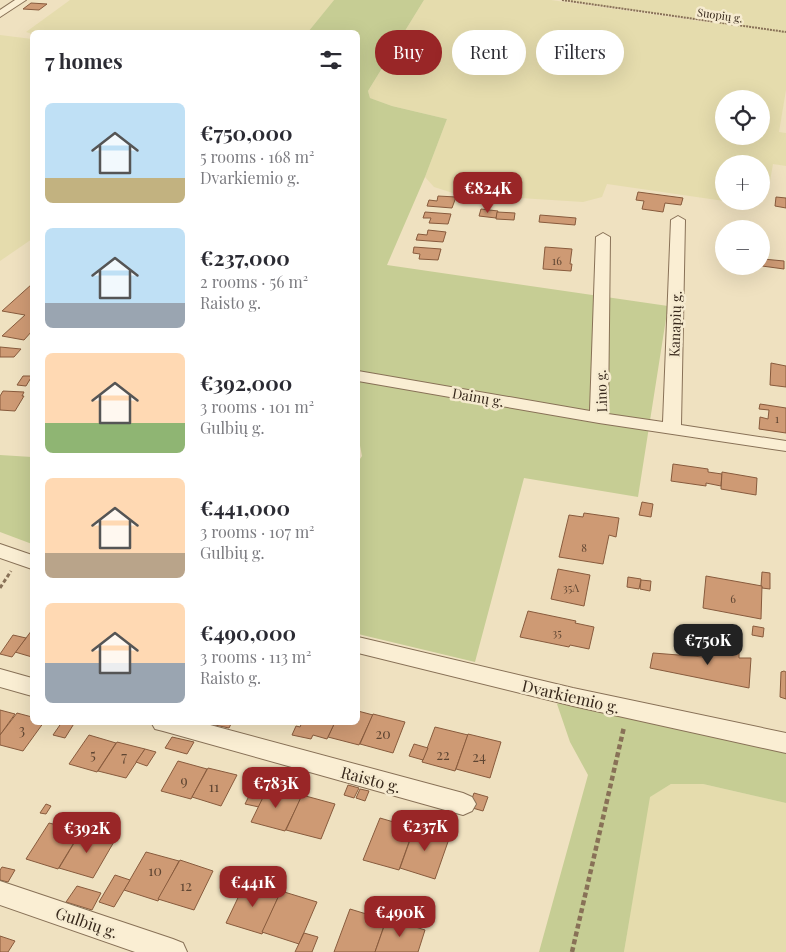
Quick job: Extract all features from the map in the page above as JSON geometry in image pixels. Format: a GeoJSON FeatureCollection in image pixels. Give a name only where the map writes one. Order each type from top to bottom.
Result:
{"type":"FeatureCollection","features":[{"type":"Feature","properties":{"kind":"street"},"geometry":{"type":"LineString","coordinates":[[0,14],[21,0]]}},
{"type":"Feature","properties":{"kind":"street","name":"Kanapių g."},"geometry":{"type":"LineString","coordinates":[[672,429],[678,220]]}},
{"type":"Feature","properties":{"kind":"street","name":"Lino g."},"geometry":{"type":"LineString","coordinates":[[603,238],[599,418],[786,446]]}},
{"type":"Feature","properties":{"kind":"street","name":"Dainų g."},"geometry":{"type":"LineString","coordinates":[[360,376],[599,418]]}},
{"type":"Feature","properties":{"kind":"street"},"geometry":{"type":"LineString","coordinates":[[0,551],[30,561]]}},
{"type":"Feature","properties":{"kind":"street","name":"Dvarkiemio g."},"geometry":{"type":"LineString","coordinates":[[360,645],[628,709],[786,743]]}},
{"type":"Feature","properties":{"kind":"street"},"geometry":{"type":"LineString","coordinates":[[0,678],[30,686]]}},
{"type":"Feature","properties":{"kind":"street","name":"Raisto g."},"geometry":{"type":"LineString","coordinates":[[174,725],[462,804]]}},
{"type":"Feature","properties":{"kind":"street","name":"Gulbių g."},"geometry":{"type":"LineString","coordinates":[[0,893],[173,952]]}},
{"type":"Feature","properties":{"kind":"path","name":"Suopių g."},"geometry":{"type":"LineString","coordinates":[[562,0],[786,32]]}},
{"type":"Feature","properties":{"kind":"path"},"geometry":{"type":"LineString","coordinates":[[572,952],[628,709]]}},
{"type":"Feature","properties":{"kind":"shaded area"},"geometry":{"type":"Polygon","coordinates":[[[70,0],[334,0],[310,30],[30,30],[30,33],[26,32],[70,0]]]}},
{"type":"Feature","properties":{"kind":"shaded area"},"geometry":{"type":"Polygon","coordinates":[[[424,0],[551,0],[714,23],[718,22],[562,0],[786,0],[786,90],[779,132],[786,133],[786,166],[773,164],[770,181],[770,155],[715,155],[715,200],[607,184],[602,197],[583,202],[456,194],[434,187],[425,177],[447,119],[392,106],[370,98],[368,91],[378,75],[442,75],[442,30],[406,30],[424,0]]]}},
{"type":"Feature","properties":{"kind":"shaded area"},"geometry":{"type":"Polygon","coordinates":[[[0,35],[30,39],[30,240],[0,261],[0,35]]]}},
{"type":"Feature","properties":{"kind":"shaded area"},"geometry":{"type":"Polygon","coordinates":[[[671,784],[703,784],[786,803],[786,952],[624,952],[649,797],[671,784]]]}},
{"type":"Feature","properties":{"kind":"green space"},"geometry":{"type":"Polygon","coordinates":[[[334,0],[424,0],[406,30],[375,30],[375,75],[378,75],[368,91],[370,98],[392,106],[447,119],[425,177],[387,265],[668,306],[638,497],[524,478],[475,662],[360,634],[360,459],[362,456],[360,446],[360,30],[310,30],[334,0]]]}},
{"type":"Feature","properties":{"kind":"green space"},"geometry":{"type":"Polygon","coordinates":[[[0,455],[30,457],[30,543],[0,532],[0,455]]]}},
{"type":"Feature","properties":{"kind":"green space"},"geometry":{"type":"Polygon","coordinates":[[[573,697],[786,743],[786,803],[703,784],[671,784],[650,797],[624,952],[539,952],[588,775],[570,742],[557,704],[573,697]]]}},
{"type":"Feature","properties":{"kind":"building"},"geometry":{"type":"Polygon","coordinates":[[[31,3],[47,4],[39,10],[23,9],[31,3]]]}},
{"type":"Feature","properties":{"kind":"building"},"geometry":{"type":"Polygon","coordinates":[[[638,192],[683,198],[681,205],[665,203],[663,212],[642,209],[644,201],[636,200],[638,192]]]}},
{"type":"Feature","properties":{"kind":"building"},"geometry":{"type":"Polygon","coordinates":[[[438,196],[456,197],[452,208],[427,206],[429,200],[437,201],[438,196]]]}},
{"type":"Feature","properties":{"kind":"building"},"geometry":{"type":"Polygon","coordinates":[[[776,197],[786,198],[786,208],[775,206],[776,197]]]}},
{"type":"Feature","properties":{"kind":"building"},"geometry":{"type":"Polygon","coordinates":[[[481,209],[498,211],[496,218],[479,216],[481,209]]]}},
{"type":"Feature","properties":{"kind":"building"},"geometry":{"type":"Polygon","coordinates":[[[425,212],[451,214],[448,224],[429,223],[431,218],[423,218],[425,212]]]}},
{"type":"Feature","properties":{"kind":"building"},"geometry":{"type":"Polygon","coordinates":[[[497,212],[515,213],[514,220],[496,219],[497,212]]]}},
{"type":"Feature","properties":{"kind":"building"},"geometry":{"type":"Polygon","coordinates":[[[540,215],[576,218],[575,225],[539,222],[540,215]]]}},
{"type":"Feature","properties":{"kind":"building"},"geometry":{"type":"Polygon","coordinates":[[[428,230],[446,232],[443,242],[416,240],[418,234],[427,235],[428,230]]]}},
{"type":"Feature","properties":{"kind":"building"},"geometry":{"type":"Polygon","coordinates":[[[414,247],[441,249],[438,260],[419,259],[420,254],[413,253],[414,247]]]}},
{"type":"Feature","properties":{"kind":"building"},"geometry":{"type":"Polygon","coordinates":[[[545,247],[572,249],[571,271],[543,269],[545,247]]]}},
{"type":"Feature","properties":{"kind":"building"},"geometry":{"type":"Polygon","coordinates":[[[770,260],[784,261],[784,269],[770,267],[770,260]]]}},
{"type":"Feature","properties":{"kind":"building"},"geometry":{"type":"Polygon","coordinates":[[[30,286],[30,333],[24,340],[2,336],[25,315],[2,311],[30,286]]]}},
{"type":"Feature","properties":{"kind":"building"},"geometry":{"type":"Polygon","coordinates":[[[0,347],[21,349],[14,357],[0,357],[0,347]]]}},
{"type":"Feature","properties":{"kind":"building"},"geometry":{"type":"Polygon","coordinates":[[[771,363],[786,366],[786,387],[770,385],[771,363]]]}},
{"type":"Feature","properties":{"kind":"building"},"geometry":{"type":"Polygon","coordinates":[[[23,376],[30,376],[26,386],[17,385],[23,376]]]}},
{"type":"Feature","properties":{"kind":"building"},"geometry":{"type":"Polygon","coordinates":[[[3,391],[24,392],[22,396],[24,396],[15,411],[0,410],[0,396],[3,391]]]}},
{"type":"Feature","properties":{"kind":"building"},"geometry":{"type":"Polygon","coordinates":[[[760,404],[786,408],[786,433],[759,429],[760,417],[768,419],[769,410],[759,409],[760,404]]]}},
{"type":"Feature","properties":{"kind":"building"},"geometry":{"type":"Polygon","coordinates":[[[673,464],[708,469],[708,472],[722,474],[721,486],[671,481],[673,464]]]}},
{"type":"Feature","properties":{"kind":"building"},"geometry":{"type":"Polygon","coordinates":[[[722,472],[757,478],[756,495],[721,489],[722,472]]]}},
{"type":"Feature","properties":{"kind":"building"},"geometry":{"type":"Polygon","coordinates":[[[642,502],[653,504],[651,517],[639,515],[642,502]]]}},
{"type":"Feature","properties":{"kind":"building"},"geometry":{"type":"Polygon","coordinates":[[[584,513],[619,518],[616,537],[609,535],[603,564],[559,557],[569,515],[583,517],[584,513]]]}},
{"type":"Feature","properties":{"kind":"building"},"geometry":{"type":"Polygon","coordinates":[[[558,569],[590,575],[584,606],[551,599],[558,569]]]}},
{"type":"Feature","properties":{"kind":"building"},"geometry":{"type":"Polygon","coordinates":[[[762,572],[770,573],[770,589],[762,588],[761,586],[762,572]]]}},
{"type":"Feature","properties":{"kind":"building"},"geometry":{"type":"Polygon","coordinates":[[[706,576],[762,586],[761,619],[703,608],[706,576]]]}},
{"type":"Feature","properties":{"kind":"building"},"geometry":{"type":"Polygon","coordinates":[[[628,577],[641,579],[639,589],[627,587],[628,577]]]}},
{"type":"Feature","properties":{"kind":"building"},"geometry":{"type":"Polygon","coordinates":[[[641,580],[651,581],[650,591],[640,589],[641,580]]]}},
{"type":"Feature","properties":{"kind":"building"},"geometry":{"type":"Polygon","coordinates":[[[528,611],[576,621],[575,623],[594,627],[589,649],[520,637],[528,611]]]}},
{"type":"Feature","properties":{"kind":"building"},"geometry":{"type":"Polygon","coordinates":[[[753,626],[764,628],[763,637],[752,635],[753,626]]]}},
{"type":"Feature","properties":{"kind":"building"},"geometry":{"type":"Polygon","coordinates":[[[30,633],[30,656],[15,652],[30,633]]]}},
{"type":"Feature","properties":{"kind":"building"},"geometry":{"type":"Polygon","coordinates":[[[13,635],[26,638],[12,657],[0,654],[13,635]]]}},
{"type":"Feature","properties":{"kind":"building"},"geometry":{"type":"Polygon","coordinates":[[[705,646],[739,653],[739,658],[751,658],[749,688],[650,668],[653,653],[704,657],[705,646]]]}},
{"type":"Feature","properties":{"kind":"building"},"geometry":{"type":"Polygon","coordinates":[[[781,672],[786,672],[786,699],[780,697],[781,672]]]}},
{"type":"Feature","properties":{"kind":"building"},"geometry":{"type":"Polygon","coordinates":[[[0,710],[15,714],[0,735],[0,710]]]}},
{"type":"Feature","properties":{"kind":"building"},"geometry":{"type":"Polygon","coordinates":[[[360,712],[373,715],[359,745],[328,737],[334,725],[360,725],[360,712]]]}},
{"type":"Feature","properties":{"kind":"building"},"geometry":{"type":"Polygon","coordinates":[[[17,713],[30,716],[30,725],[42,725],[23,751],[0,745],[0,735],[17,713]]]}},
{"type":"Feature","properties":{"kind":"building"},"geometry":{"type":"Polygon","coordinates":[[[373,714],[405,722],[393,753],[360,744],[373,714]]]}},
{"type":"Feature","properties":{"kind":"building"},"geometry":{"type":"Polygon","coordinates":[[[60,725],[73,725],[65,738],[53,735],[60,725]]]}},
{"type":"Feature","properties":{"kind":"building"},"geometry":{"type":"Polygon","coordinates":[[[215,725],[230,725],[229,728],[215,725]]]}},
{"type":"Feature","properties":{"kind":"building"},"geometry":{"type":"Polygon","coordinates":[[[301,725],[334,725],[327,739],[313,735],[311,739],[292,735],[296,726],[300,727],[301,725]]]}},
{"type":"Feature","properties":{"kind":"building"},"geometry":{"type":"Polygon","coordinates":[[[435,727],[468,735],[455,771],[422,762],[435,727]]]}},
{"type":"Feature","properties":{"kind":"building"},"geometry":{"type":"Polygon","coordinates":[[[468,734],[501,742],[490,778],[456,769],[468,734]]]}},
{"type":"Feature","properties":{"kind":"building"},"geometry":{"type":"Polygon","coordinates":[[[89,735],[116,743],[97,772],[69,764],[89,735]]]}},
{"type":"Feature","properties":{"kind":"building"},"geometry":{"type":"Polygon","coordinates":[[[172,737],[194,742],[187,754],[165,748],[172,737]]]}},
{"type":"Feature","properties":{"kind":"building"},"geometry":{"type":"Polygon","coordinates":[[[117,742],[145,749],[126,778],[98,771],[117,742]]]}},
{"type":"Feature","properties":{"kind":"building"},"geometry":{"type":"Polygon","coordinates":[[[414,744],[428,748],[423,760],[409,756],[414,744]]]}},
{"type":"Feature","properties":{"kind":"building"},"geometry":{"type":"Polygon","coordinates":[[[145,749],[156,752],[147,766],[136,762],[145,749]]]}},
{"type":"Feature","properties":{"kind":"building"},"geometry":{"type":"Polygon","coordinates":[[[178,761],[207,769],[191,799],[161,791],[178,761]]]}},
{"type":"Feature","properties":{"kind":"building"},"geometry":{"type":"Polygon","coordinates":[[[208,768],[237,775],[221,806],[192,797],[208,768]]]}},
{"type":"Feature","properties":{"kind":"building"},"geometry":{"type":"Polygon","coordinates":[[[255,784],[268,787],[259,807],[245,804],[255,784]]]}},
{"type":"Feature","properties":{"kind":"building"},"geometry":{"type":"Polygon","coordinates":[[[348,785],[359,788],[354,798],[344,795],[348,785]]]}},
{"type":"Feature","properties":{"kind":"building"},"geometry":{"type":"Polygon","coordinates":[[[268,787],[302,796],[285,831],[251,822],[268,787]]]}},
{"type":"Feature","properties":{"kind":"building"},"geometry":{"type":"Polygon","coordinates":[[[360,789],[369,791],[365,801],[356,798],[360,789]]]}},
{"type":"Feature","properties":{"kind":"building"},"geometry":{"type":"Polygon","coordinates":[[[474,793],[488,797],[483,811],[469,807],[474,793]]]}},
{"type":"Feature","properties":{"kind":"building"},"geometry":{"type":"Polygon","coordinates":[[[302,795],[335,804],[321,839],[286,830],[302,795]]]}},
{"type":"Feature","properties":{"kind":"building"},"geometry":{"type":"Polygon","coordinates":[[[46,804],[51,806],[46,814],[40,813],[46,804]]]}},
{"type":"Feature","properties":{"kind":"building"},"geometry":{"type":"Polygon","coordinates":[[[380,818],[414,828],[399,870],[363,860],[380,818]]]}},
{"type":"Feature","properties":{"kind":"building"},"geometry":{"type":"Polygon","coordinates":[[[49,823],[81,831],[58,869],[26,859],[49,823]]]}},
{"type":"Feature","properties":{"kind":"building"},"geometry":{"type":"Polygon","coordinates":[[[415,826],[450,836],[435,879],[400,868],[415,826]]]}},
{"type":"Feature","properties":{"kind":"building"},"geometry":{"type":"Polygon","coordinates":[[[82,830],[115,840],[93,878],[59,868],[82,830]]]}},
{"type":"Feature","properties":{"kind":"building"},"geometry":{"type":"Polygon","coordinates":[[[146,852],[179,861],[158,901],[124,890],[146,852]]]}},
{"type":"Feature","properties":{"kind":"building"},"geometry":{"type":"Polygon","coordinates":[[[180,860],[213,871],[194,910],[158,899],[180,860]]]}},
{"type":"Feature","properties":{"kind":"building"},"geometry":{"type":"Polygon","coordinates":[[[2,867],[15,870],[8,882],[0,880],[0,870],[2,867]]]}},
{"type":"Feature","properties":{"kind":"building"},"geometry":{"type":"Polygon","coordinates":[[[115,875],[130,880],[114,907],[99,902],[115,875]]]}},
{"type":"Feature","properties":{"kind":"building"},"geometry":{"type":"Polygon","coordinates":[[[245,883],[280,893],[262,934],[226,923],[245,883]]]}},
{"type":"Feature","properties":{"kind":"building"},"geometry":{"type":"Polygon","coordinates":[[[77,886],[101,893],[92,910],[66,902],[77,886]]]}},
{"type":"Feature","properties":{"kind":"building"},"geometry":{"type":"Polygon","coordinates":[[[281,891],[317,902],[299,944],[262,932],[281,891]]]}},
{"type":"Feature","properties":{"kind":"building"},"geometry":{"type":"Polygon","coordinates":[[[350,909],[386,920],[375,952],[334,952],[350,909]]]}},
{"type":"Feature","properties":{"kind":"building"},"geometry":{"type":"Polygon","coordinates":[[[387,918],[425,930],[418,952],[375,952],[387,918]]]}},
{"type":"Feature","properties":{"kind":"building"},"geometry":{"type":"Polygon","coordinates":[[[304,933],[318,937],[312,952],[295,952],[304,933]]]}},
{"type":"Feature","properties":{"kind":"building"},"geometry":{"type":"Polygon","coordinates":[[[0,936],[15,941],[8,952],[0,952],[0,936]]]}}]}
